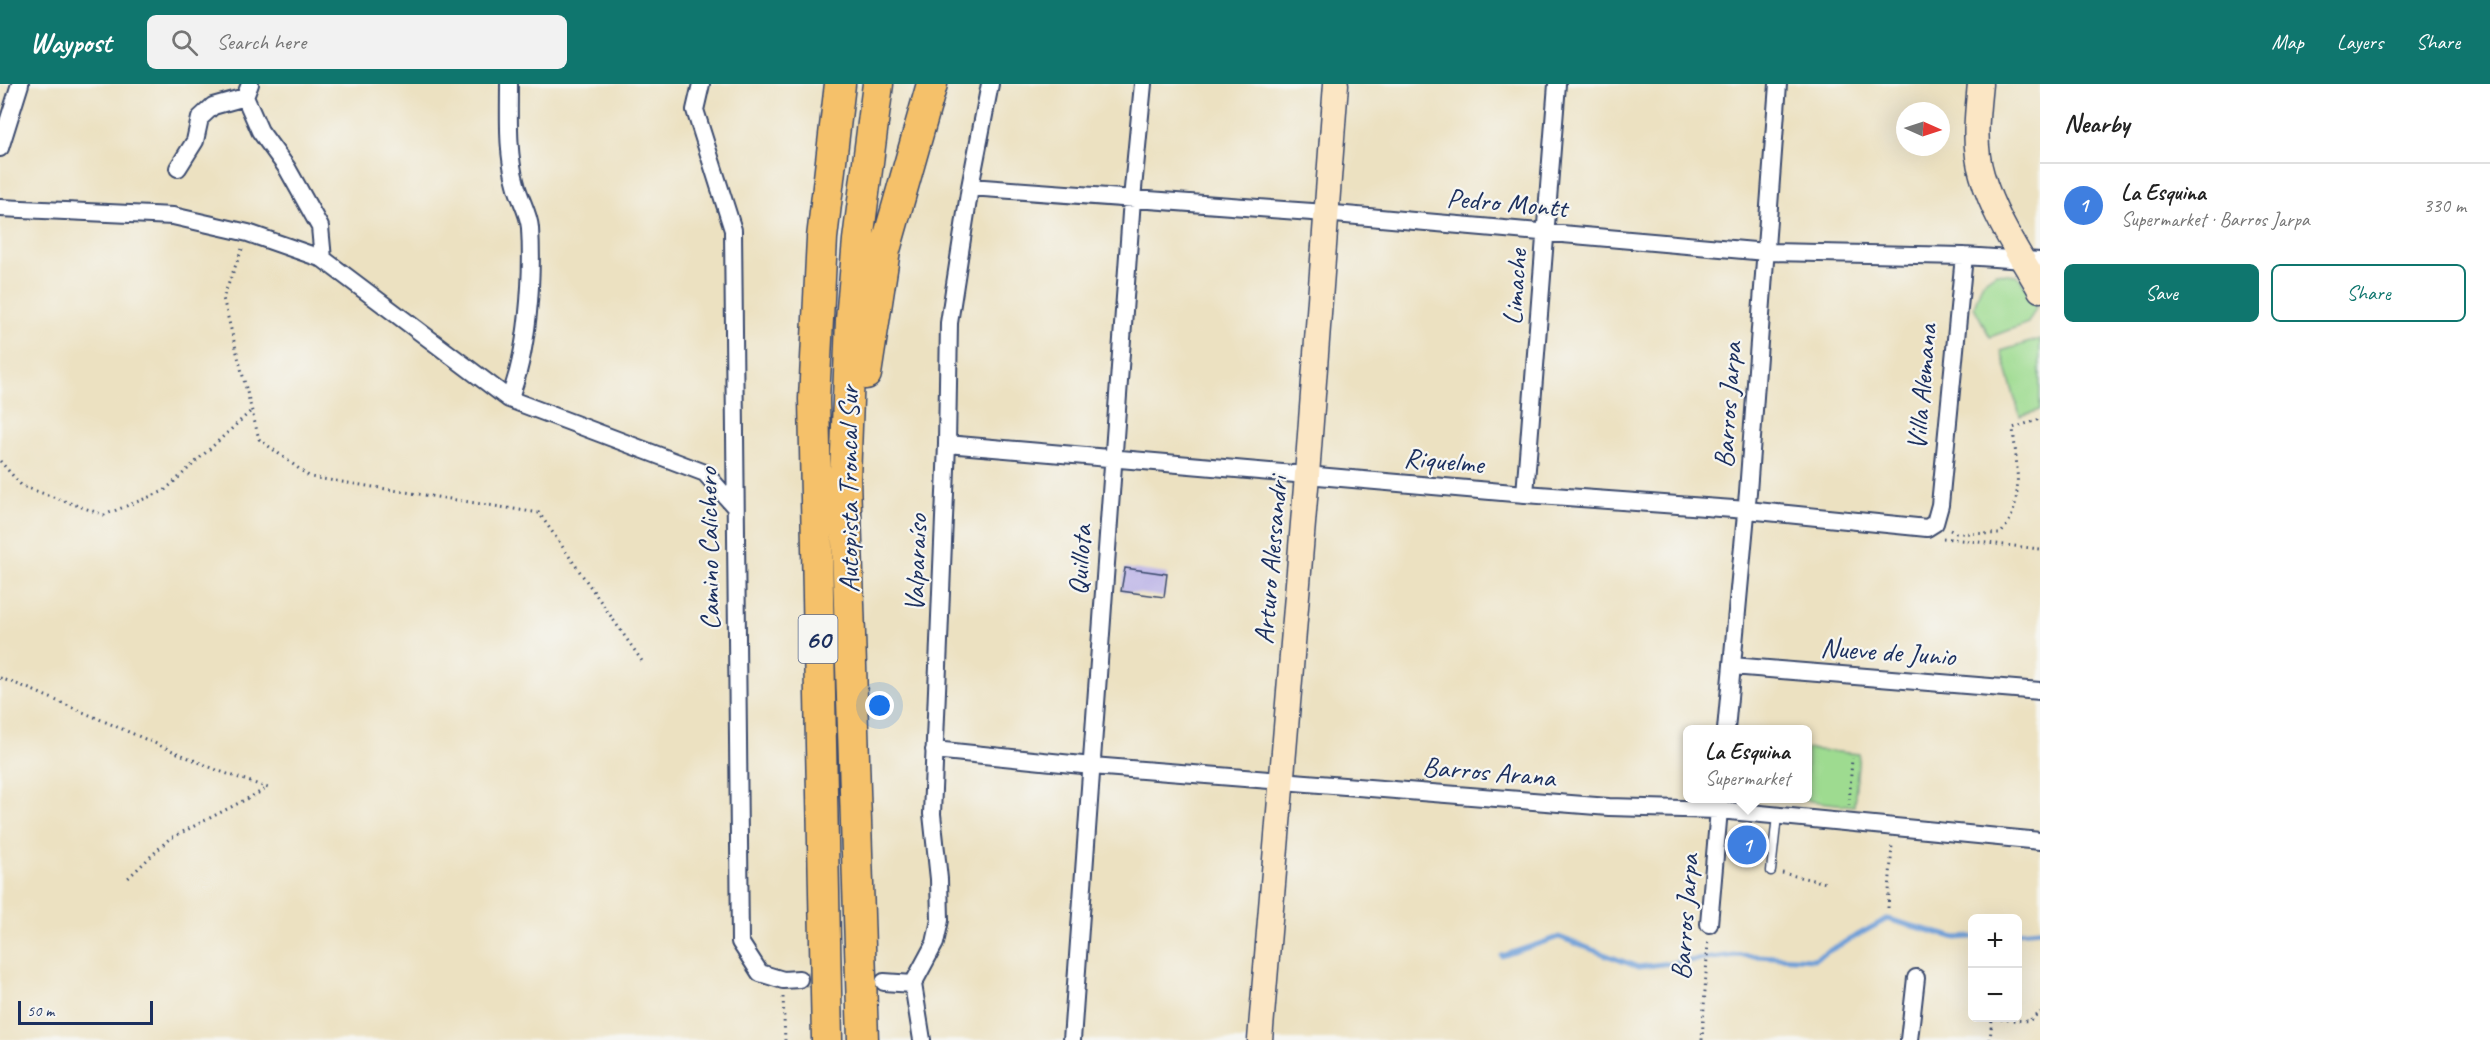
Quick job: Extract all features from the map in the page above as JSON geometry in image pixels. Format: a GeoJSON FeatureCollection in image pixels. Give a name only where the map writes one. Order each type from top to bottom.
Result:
{"type":"FeatureCollection","features":[{"type":"Feature","properties":{"kind":"highway","name":"Autopista Troncal Sur"},"geometry":{"type":"LineString","coordinates":[[827,1040],[814,399],[822,238],[840,84]]}},
{"type":"Feature","properties":{"kind":"highway","name":"Autopista Troncal Sur"},"geometry":{"type":"LineString","coordinates":[[863,1040],[845,479],[847,399],[858,240],[878,84]]}},
{"type":"Feature","properties":{"kind":"highway"},"geometry":{"type":"LineString","coordinates":[[849,638],[867,365],[885,250],[932,84]]}},
{"type":"Feature","properties":{"kind":"main road","name":"Arturo Alessandri"},"geometry":{"type":"LineString","coordinates":[[1260,1040],[1283,781],[1336,84]]}},
{"type":"Feature","properties":{"kind":"main road"},"geometry":{"type":"LineString","coordinates":[[1980,84],[1976,119],[1981,174],[1997,215],[2032,261],[2040,290]]}},
{"type":"Feature","properties":{"kind":"street"},"geometry":{"type":"LineString","coordinates":[[0,148],[20,84]]}},
{"type":"Feature","properties":{"kind":"street"},"geometry":{"type":"LineString","coordinates":[[508,84],[509,133],[515,183],[530,225],[529,297],[518,379],[509,399]]}},
{"type":"Feature","properties":{"kind":"street","name":"Camino Calichero"},"geometry":{"type":"LineString","coordinates":[[700,84],[695,110],[733,231],[740,942],[760,974],[791,980]]}},
{"type":"Feature","properties":{"kind":"street","name":"Valparaíso"},"geometry":{"type":"LineString","coordinates":[[913,984],[935,943],[940,920],[939,879],[932,814],[947,444],[949,323],[970,187],[990,84]]}},
{"type":"Feature","properties":{"kind":"street","name":"Quillota"},"geometry":{"type":"LineString","coordinates":[[1072,1040],[1132,199],[1143,84]]}},
{"type":"Feature","properties":{"kind":"street","name":"Limache"},"geometry":{"type":"LineString","coordinates":[[1525,494],[1557,84]]}},
{"type":"Feature","properties":{"kind":"street","name":"Barros Jarpa"},"geometry":{"type":"LineString","coordinates":[[1726,725],[1747,510],[1778,84]]}},
{"type":"Feature","properties":{"kind":"street"},"geometry":{"type":"LineString","coordinates":[[178,168],[195,141],[200,118],[213,106],[248,91],[260,131],[287,168],[320,227],[323,259]]}},
{"type":"Feature","properties":{"kind":"street","name":"Pedro Montt"},"geometry":{"type":"LineString","coordinates":[[970,187],[1327,213],[1766,252],[1964,256],[2032,261]]}},
{"type":"Feature","properties":{"kind":"street"},"geometry":{"type":"LineString","coordinates":[[0,208],[173,216],[248,233],[323,259],[509,399],[705,473],[735,507]]}},
{"type":"Feature","properties":{"kind":"street","name":"Villa Alemana"},"geometry":{"type":"LineString","coordinates":[[1935,523],[1940,505],[1964,256]]}},
{"type":"Feature","properties":{"kind":"street","name":"Riquelme"},"geometry":{"type":"LineString","coordinates":[[947,444],[1525,494],[1747,510],[1927,528],[1935,523]]}},
{"type":"Feature","properties":{"kind":"street","name":"Nueve de Junio"},"geometry":{"type":"LineString","coordinates":[[1732,666],[2040,691]]}},
{"type":"Feature","properties":{"kind":"street","name":"Barros Arana"},"geometry":{"type":"LineString","coordinates":[[934,750],[1092,766],[1609,807],[1719,804],[1777,816],[2040,841]]}},
{"type":"Feature","properties":{"kind":"street","name":"Barros Jarpa"},"geometry":{"type":"LineString","coordinates":[[1709,924],[1719,804]]}},
{"type":"Feature","properties":{"kind":"street"},"geometry":{"type":"LineString","coordinates":[[1909,1040],[1916,978]]}},
{"type":"Feature","properties":{"kind":"street"},"geometry":{"type":"LineString","coordinates":[[884,982],[913,984],[922,1040]]}},
{"type":"Feature","properties":{"kind":"lane"},"geometry":{"type":"LineString","coordinates":[[1771,871],[1777,816]]}},
{"type":"Feature","properties":{"kind":"path"},"geometry":{"type":"LineString","coordinates":[[248,233],[223,298],[259,439],[310,477],[539,513],[642,661]]}},
{"type":"Feature","properties":{"kind":"path"},"geometry":{"type":"LineString","coordinates":[[0,461],[22,486],[104,515],[164,491],[252,410]]}},
{"type":"Feature","properties":{"kind":"path"},"geometry":{"type":"LineString","coordinates":[[1935,523],[1956,533],[2000,534],[2012,522],[2018,481],[2013,428],[2040,419]]}},
{"type":"Feature","properties":{"kind":"path"},"geometry":{"type":"LineString","coordinates":[[1935,523],[1943,539],[2040,549]]}},
{"type":"Feature","properties":{"kind":"path"},"geometry":{"type":"LineString","coordinates":[[0,678],[219,771],[268,788],[169,839],[126,880]]}},
{"type":"Feature","properties":{"kind":"path"},"geometry":{"type":"LineString","coordinates":[[1849,823],[1852,758]]}},
{"type":"Feature","properties":{"kind":"path"},"geometry":{"type":"LineString","coordinates":[[1888,908],[1893,828]]}},
{"type":"Feature","properties":{"kind":"path"},"geometry":{"type":"LineString","coordinates":[[1771,871],[1826,883]]}},
{"type":"Feature","properties":{"kind":"path","name":"Barros Jarpa"},"geometry":{"type":"LineString","coordinates":[[1702,1040],[1709,924]]}},
{"type":"Feature","properties":{"kind":"path"},"geometry":{"type":"LineString","coordinates":[[785,1040],[791,980]]}},
{"type":"Feature","properties":{"kind":"path"},"geometry":{"type":"LineString","coordinates":[[1990,1040],[1992,1019],[2029,1021],[2040,1012]]}},
{"type":"Feature","properties":{"kind":"green space"},"geometry":{"type":"Polygon","coordinates":[[[1996,273],[2017,275],[2028,289],[2036,308],[2028,323],[1990,337],[1974,307],[1982,283],[1996,273]]]}},
{"type":"Feature","properties":{"kind":"green space"},"geometry":{"type":"Polygon","coordinates":[[[2040,339],[2040,410],[2020,416],[2001,351],[2040,339]]]}},
{"type":"Feature","properties":{"kind":"green space"},"geometry":{"type":"Polygon","coordinates":[[[1812,749],[1859,754],[1854,806],[1812,801],[1812,749]]]}},
{"type":"Feature","properties":{"kind":"building"},"geometry":{"type":"Polygon","coordinates":[[[1125,568],[1167,574],[1164,597],[1121,591],[1125,568]]]}},
{"type":"Feature","properties":{"kind":"building"},"geometry":{"type":"Polygon","coordinates":[[[1736,837],[1759,838],[1759,853],[1754,852],[1754,861],[1735,860],[1736,837]]]}},
{"type":"Feature","properties":{"kind":"waterway"},"geometry":{"type":"LineString","coordinates":[[1502,956],[1559,937],[1638,967],[1736,955],[1814,959],[1887,919],[1956,938],[1968,937]]}},
{"type":"Feature","properties":{"kind":"waterway"},"geometry":{"type":"LineString","coordinates":[[2022,932],[2040,930]]}},
{"type":"Feature","properties":{"kind":"tunnel"},"geometry":{"type":"LineString","coordinates":[[799,979],[867,982]]}},
{"type":"Feature","properties":{"kind":"place","name":"La Esquina"},"geometry":{"type":"Point","coordinates":[1747,845]}}]}
